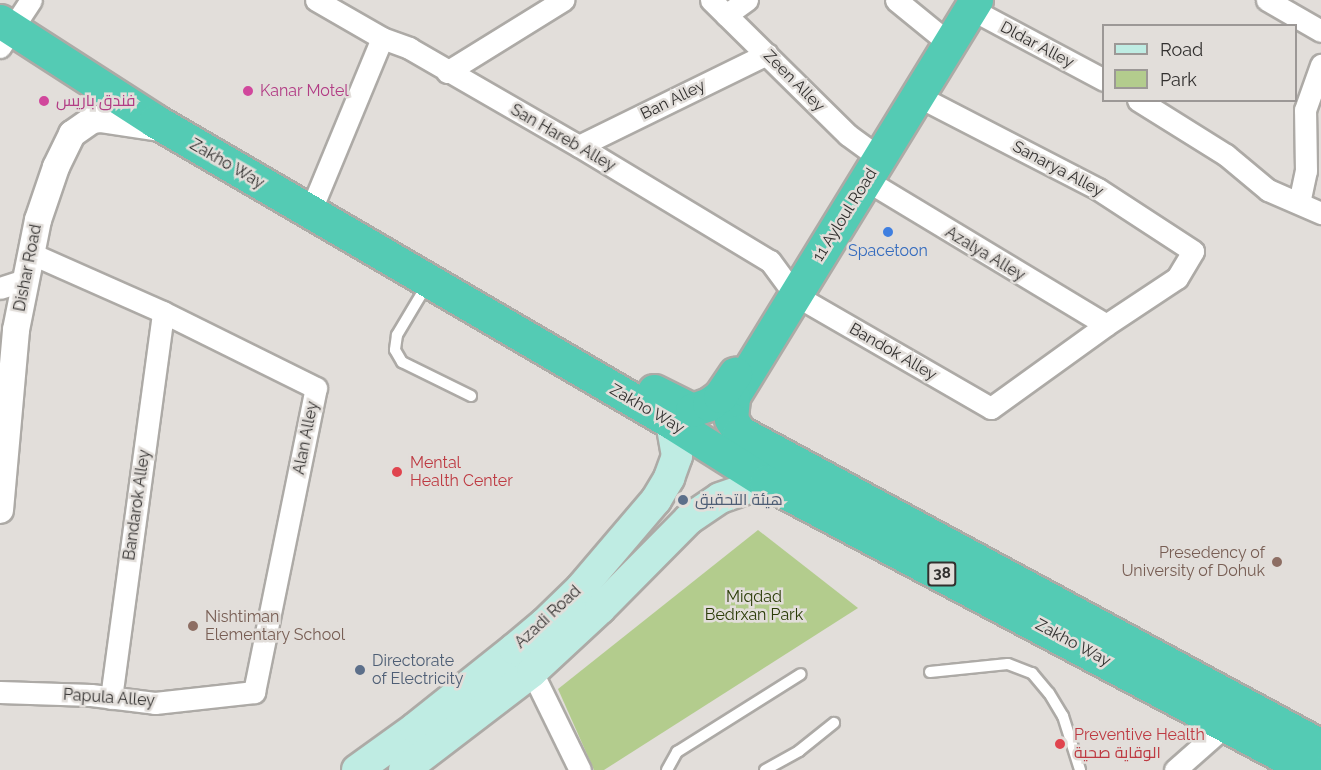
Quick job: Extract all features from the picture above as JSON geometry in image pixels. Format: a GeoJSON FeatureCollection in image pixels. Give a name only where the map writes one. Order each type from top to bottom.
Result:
{"type":"FeatureCollection","features":[{"type":"Feature","properties":{"kind":"highway","name":"11 Ayloul Road"},"geometry":{"type":"LineString","coordinates":[[738,432],[730,419],[730,404],[974,5]]}},
{"type":"Feature","properties":{"kind":"highway","name":"Zakho Way"},"geometry":{"type":"LineString","coordinates":[[4,32],[429,283],[671,422],[766,482],[1227,724],[1310,770]]}},
{"type":"Feature","properties":{"kind":"highway"},"geometry":{"type":"LineString","coordinates":[[579,369],[598,368],[623,375],[692,410],[709,404],[720,396],[734,375],[764,345]]}},
{"type":"Feature","properties":{"kind":"highway","name":"Zakho Way"},"geometry":{"type":"LineString","coordinates":[[738,432],[1321,746]]}},
{"type":"Feature","properties":{"kind":"main road","name":"Azadi Road"},"geometry":{"type":"LineString","coordinates":[[357,770],[415,728],[545,623],[580,588],[657,500],[674,468],[677,456],[671,422]]}},
{"type":"Feature","properties":{"kind":"main road","name":"Azadi Road"},"geometry":{"type":"LineString","coordinates":[[404,770],[532,672],[600,609],[689,519],[720,498],[766,482]]}},
{"type":"Feature","properties":{"kind":"main road"},"geometry":{"type":"LineString","coordinates":[[657,500],[674,499],[686,511],[689,519]]}},
{"type":"Feature","properties":{"kind":"street"},"geometry":{"type":"LineString","coordinates":[[4,32],[32,0]]}},
{"type":"Feature","properties":{"kind":"street","name":"San Hareb Alley"},"geometry":{"type":"LineString","coordinates":[[316,0],[382,38],[409,48],[447,72],[579,146],[770,261],[795,295]]}},
{"type":"Feature","properties":{"kind":"street"},"geometry":{"type":"LineString","coordinates":[[447,72],[563,0]]}},
{"type":"Feature","properties":{"kind":"street"},"geometry":{"type":"LineString","coordinates":[[718,7],[747,0]]}},
{"type":"Feature","properties":{"kind":"street"},"geometry":{"type":"LineString","coordinates":[[896,0],[950,44]]}},
{"type":"Feature","properties":{"kind":"street"},"geometry":{"type":"LineString","coordinates":[[1267,0],[1321,31]]}},
{"type":"Feature","properties":{"kind":"street","name":"Dldar Alley"},"geometry":{"type":"LineString","coordinates":[[974,5],[1102,79]]}},
{"type":"Feature","properties":{"kind":"street","name":"Zeen Alley"},"geometry":{"type":"LineString","coordinates":[[718,7],[849,135],[873,169]]}},
{"type":"Feature","properties":{"kind":"street"},"geometry":{"type":"LineString","coordinates":[[310,212],[382,38]]}},
{"type":"Feature","properties":{"kind":"street","name":"Ban Alley"},"geometry":{"type":"LineString","coordinates":[[579,146],[767,54]]}},
{"type":"Feature","properties":{"kind":"street"},"geometry":{"type":"LineString","coordinates":[[1299,203],[1306,171],[1305,110],[1321,65]]}},
{"type":"Feature","properties":{"kind":"street","name":"Sanarya Alley"},"geometry":{"type":"LineString","coordinates":[[918,96],[1098,189],[1193,251],[1177,278],[1106,325]]}},
{"type":"Feature","properties":{"kind":"street"},"geometry":{"type":"LineString","coordinates":[[1141,102],[1226,154],[1268,190],[1321,213]]}},
{"type":"Feature","properties":{"kind":"street","name":"Dishar Road"},"geometry":{"type":"LineString","coordinates":[[0,510],[13,358],[25,280],[46,193],[68,141],[77,128],[100,119],[168,129]]}},
{"type":"Feature","properties":{"kind":"street","name":"Azalya Alley"},"geometry":{"type":"LineString","coordinates":[[873,169],[1106,325]]}},
{"type":"Feature","properties":{"kind":"street","name":"Alan Alley"},"geometry":{"type":"LineString","coordinates":[[30,254],[163,312],[316,388],[254,692]]}},
{"type":"Feature","properties":{"kind":"street"},"geometry":{"type":"LineString","coordinates":[[0,288],[25,280]]}},
{"type":"Feature","properties":{"kind":"street","name":"Bandok Alley"},"geometry":{"type":"LineString","coordinates":[[795,295],[990,408],[1106,325]]}},
{"type":"Feature","properties":{"kind":"street","name":"Bandarok Alley"},"geometry":{"type":"LineString","coordinates":[[111,698],[163,312]]}},
{"type":"Feature","properties":{"kind":"street"},"geometry":{"type":"LineString","coordinates":[[532,672],[580,770]]}},
{"type":"Feature","properties":{"kind":"street","name":"Papula Alley"},"geometry":{"type":"LineString","coordinates":[[0,692],[111,698],[155,703],[254,692]]}},
{"type":"Feature","properties":{"kind":"street"},"geometry":{"type":"LineString","coordinates":[[1186,766],[1227,724]]}},
{"type":"Feature","properties":{"kind":"lane"},"geometry":{"type":"LineString","coordinates":[[429,283],[397,335],[395,350],[402,362],[471,396]]}},
{"type":"Feature","properties":{"kind":"lane"},"geometry":{"type":"LineString","coordinates":[[930,672],[1008,663],[1032,674],[1050,693],[1063,716],[1080,770]]}},
{"type":"Feature","properties":{"kind":"lane"},"geometry":{"type":"LineString","coordinates":[[667,770],[677,752],[801,674]]}},
{"type":"Feature","properties":{"kind":"lane"},"geometry":{"type":"LineString","coordinates":[[765,770],[799,751],[834,723]]}},
{"type":"Feature","properties":{"kind":"green space","name":"Miqdad Bedrxan Park"},"geometry":{"type":"Polygon","coordinates":[[[758,530],[858,608],[604,770],[594,770],[558,689],[758,530]]]}},
{"type":"Feature","properties":{"kind":"place","name":"Kanar Motel"},"geometry":{"type":"Point","coordinates":[248,91]}},
{"type":"Feature","properties":{"kind":"place","name":"فندق باريس"},"geometry":{"type":"Point","coordinates":[44,101]}},
{"type":"Feature","properties":{"kind":"place","name":"Spacetoon"},"geometry":{"type":"Point","coordinates":[888,232]}},
{"type":"Feature","properties":{"kind":"place","name":"Mental Health Center"},"geometry":{"type":"Point","coordinates":[397,472]}},
{"type":"Feature","properties":{"kind":"place","name":"هيئة التحقيق"},"geometry":{"type":"Point","coordinates":[683,500]}},
{"type":"Feature","properties":{"kind":"place","name":"Presedency of University of Dohuk"},"geometry":{"type":"Point","coordinates":[1277,562]}},
{"type":"Feature","properties":{"kind":"place","name":"Nishtiman Elementary School"},"geometry":{"type":"Point","coordinates":[193,626]}},
{"type":"Feature","properties":{"kind":"place","name":"Directorate of Electricity"},"geometry":{"type":"Point","coordinates":[360,670]}},
{"type":"Feature","properties":{"kind":"place","name":"Preventive Health الوقایة صحیة"},"geometry":{"type":"Point","coordinates":[1060,744]}}]}
